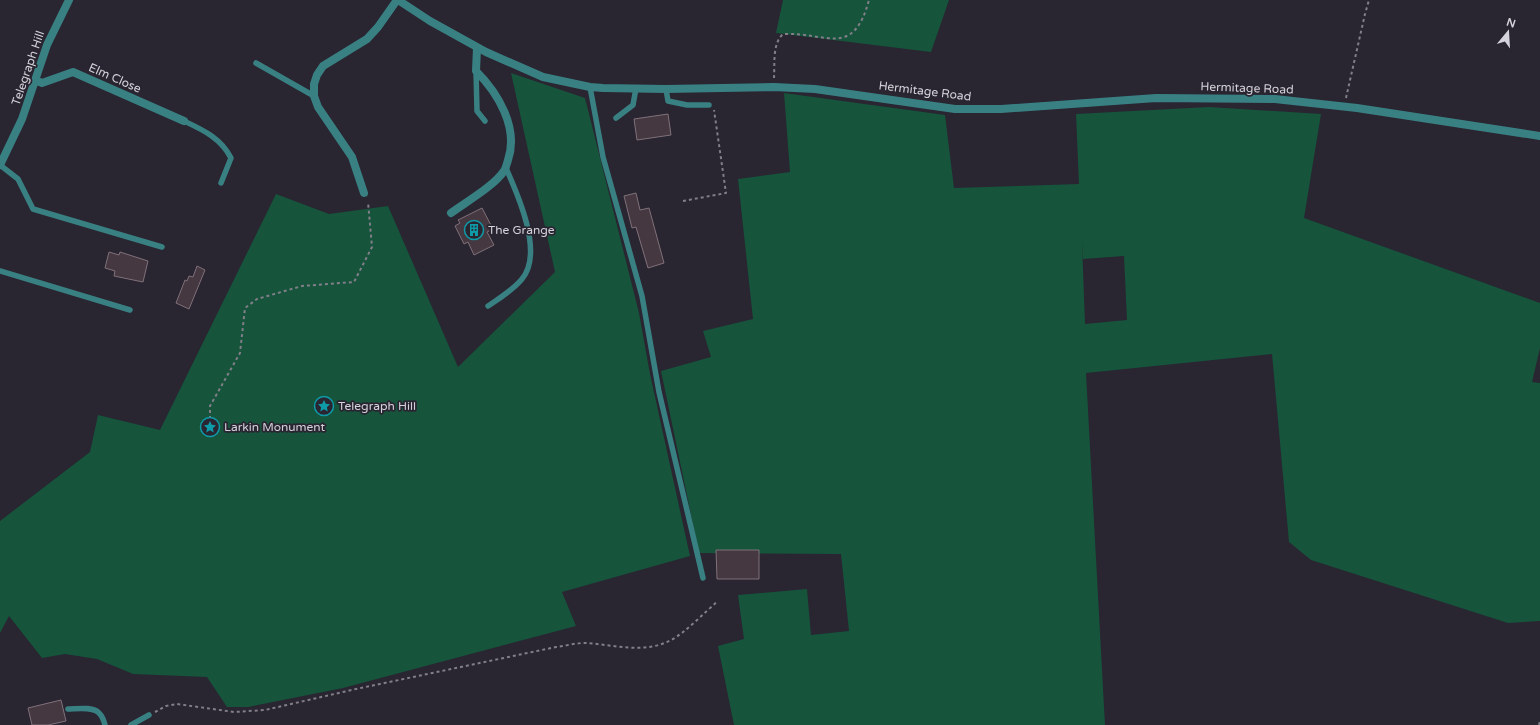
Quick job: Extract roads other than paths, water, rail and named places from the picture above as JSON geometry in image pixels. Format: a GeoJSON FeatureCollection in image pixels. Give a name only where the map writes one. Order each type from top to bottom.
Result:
{"type":"FeatureCollection","features":[{"type":"Feature","properties":{"kind":"street","name":"Telegraph Hill"},"geometry":{"type":"LineString","coordinates":[[0,165],[22,119],[47,45],[69,0]]}},
{"type":"Feature","properties":{"kind":"street","name":"Hermitage Road"},"geometry":{"type":"LineString","coordinates":[[397,0],[477,48],[543,77],[590,87],[666,89],[774,87],[815,89],[955,108],[1001,109],[1156,98],[1275,99],[1344,106],[1540,136]]}},
{"type":"Feature","properties":{"kind":"street"},"geometry":{"type":"LineString","coordinates":[[364,193],[352,157],[319,110],[314,96],[314,84],[317,75],[323,66],[367,39],[378,27],[397,0]]}},
{"type":"Feature","properties":{"kind":"street"},"geometry":{"type":"LineString","coordinates":[[451,213],[493,182],[505,171],[510,153],[511,132],[500,104],[492,88],[476,71],[477,48]]}},
{"type":"Feature","properties":{"kind":"street","name":"Elm Close"},"geometry":{"type":"LineString","coordinates":[[35,80],[42,83],[73,72],[184,122]]}},
{"type":"Feature","properties":{"kind":"lane"},"geometry":{"type":"LineString","coordinates":[[256,63],[314,96]]}},
{"type":"Feature","properties":{"kind":"lane"},"geometry":{"type":"LineString","coordinates":[[476,71],[477,111],[485,121]]}},
{"type":"Feature","properties":{"kind":"lane"},"geometry":{"type":"LineString","coordinates":[[590,87],[603,157],[642,296],[659,392],[703,578]]}},
{"type":"Feature","properties":{"kind":"lane"},"geometry":{"type":"LineString","coordinates":[[616,118],[633,105],[636,88]]}},
{"type":"Feature","properties":{"kind":"lane"},"geometry":{"type":"LineString","coordinates":[[666,89],[668,101],[687,106],[709,105]]}},
{"type":"Feature","properties":{"kind":"lane"},"geometry":{"type":"LineString","coordinates":[[184,122],[207,132],[219,141],[227,151],[231,158],[221,184]]}},
{"type":"Feature","properties":{"kind":"lane"},"geometry":{"type":"LineString","coordinates":[[0,165],[18,179],[33,209],[162,247]]}},
{"type":"Feature","properties":{"kind":"lane"},"geometry":{"type":"LineString","coordinates":[[488,306],[506,294],[523,278],[531,261],[530,242],[520,199],[506,168]]}},
{"type":"Feature","properties":{"kind":"lane"},"geometry":{"type":"LineString","coordinates":[[0,271],[130,310]]}},
{"type":"Feature","properties":{"kind":"lane"},"geometry":{"type":"LineString","coordinates":[[68,709],[96,711],[100,714],[105,725]]}},
{"type":"Feature","properties":{"kind":"lane"},"geometry":{"type":"LineString","coordinates":[[131,725],[149,715]]}},
{"type":"Feature","properties":{"kind":"place","name":"The Grange"},"geometry":{"type":"Point","coordinates":[474,230]}},
{"type":"Feature","properties":{"kind":"place","name":"Telegraph Hill"},"geometry":{"type":"Point","coordinates":[324,406]}},
{"type":"Feature","properties":{"kind":"place","name":"Larkin Monument"},"geometry":{"type":"Point","coordinates":[210,427]}}]}
